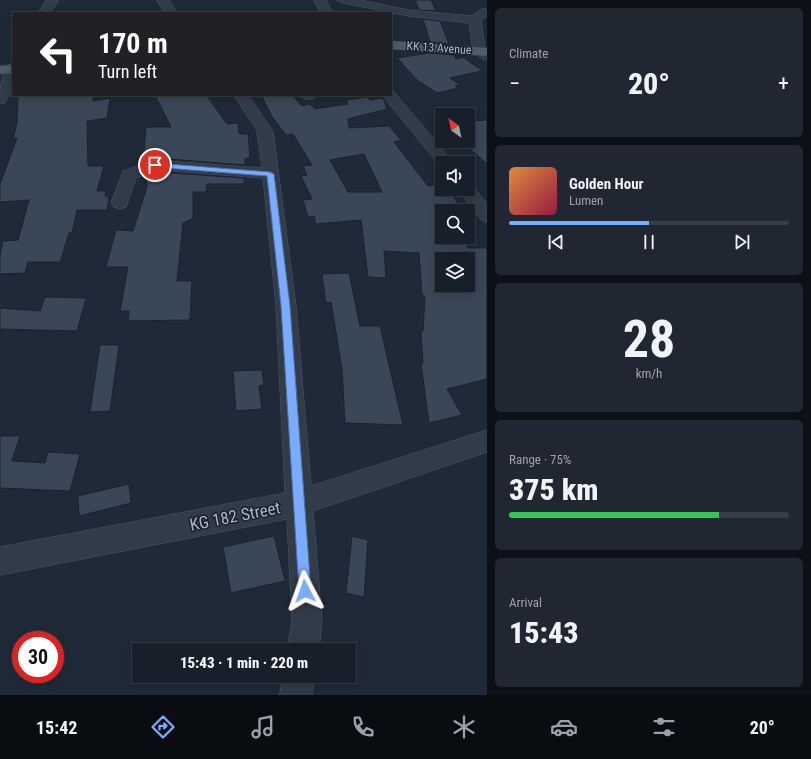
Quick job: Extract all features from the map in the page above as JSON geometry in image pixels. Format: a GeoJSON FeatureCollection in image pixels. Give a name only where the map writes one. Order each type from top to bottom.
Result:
{"type":"FeatureCollection","features":[{"type":"Feature","properties":{"kind":"main road","name":"KK 13 Avenue"},"geometry":{"type":"LineString","coordinates":[[392,45],[484,53]]}},
{"type":"Feature","properties":{"kind":"main road"},"geometry":{"type":"LineString","coordinates":[[0,70],[12,69]]}},
{"type":"Feature","properties":{"kind":"street"},"geometry":{"type":"LineString","coordinates":[[45,12],[53,0]]}},
{"type":"Feature","properties":{"kind":"street"},"geometry":{"type":"LineString","coordinates":[[163,0],[170,12]]}},
{"type":"Feature","properties":{"kind":"street"},"geometry":{"type":"LineString","coordinates":[[320,0],[326,12]]}},
{"type":"Feature","properties":{"kind":"street"},"geometry":{"type":"LineString","coordinates":[[343,0],[408,13],[475,20],[487,11]]}},
{"type":"Feature","properties":{"kind":"street"},"geometry":{"type":"LineString","coordinates":[[475,20],[484,53]]}},
{"type":"Feature","properties":{"kind":"street"},"geometry":{"type":"LineString","coordinates":[[0,100],[12,71]]}},
{"type":"Feature","properties":{"kind":"street"},"geometry":{"type":"LineString","coordinates":[[242,96],[265,131],[286,306],[307,621],[304,643]]}},
{"type":"Feature","properties":{"kind":"street"},"geometry":{"type":"LineString","coordinates":[[390,96],[440,156]]}},
{"type":"Feature","properties":{"kind":"street"},"geometry":{"type":"LineString","coordinates":[[120,204],[129,175],[138,170],[155,165],[270,174]]}},
{"type":"Feature","properties":{"kind":"street"},"geometry":{"type":"LineString","coordinates":[[471,196],[487,216]]}},
{"type":"Feature","properties":{"kind":"street","name":"KG 182 Street"},"geometry":{"type":"LineString","coordinates":[[0,561],[299,503],[487,441]]}},
{"type":"Feature","properties":{"kind":"street"},"geometry":{"type":"LineString","coordinates":[[296,695],[298,683]]}},
{"type":"Feature","properties":{"kind":"building"},"geometry":{"type":"Polygon","coordinates":[[[415,0],[431,0],[436,11],[419,10],[415,0]]]}},
{"type":"Feature","properties":{"kind":"building"},"geometry":{"type":"Polygon","coordinates":[[[423,19],[440,21],[449,44],[430,42],[423,19]]]}},
{"type":"Feature","properties":{"kind":"building"},"geometry":{"type":"Polygon","coordinates":[[[429,53],[454,55],[456,59],[463,57],[482,71],[450,78],[460,85],[455,86],[458,88],[437,93],[417,80],[397,58],[429,53]]]}},
{"type":"Feature","properties":{"kind":"building"},"geometry":{"type":"Polygon","coordinates":[[[18,96],[93,96],[93,101],[110,98],[107,118],[87,121],[88,166],[104,166],[97,191],[106,191],[105,196],[109,197],[107,210],[77,210],[72,233],[69,233],[60,262],[28,262],[25,273],[0,274],[0,256],[3,241],[18,240],[29,200],[0,202],[0,184],[17,138],[13,138],[17,123],[18,96]]]}},
{"type":"Feature","properties":{"kind":"building"},"geometry":{"type":"Polygon","coordinates":[[[156,96],[207,96],[227,124],[238,123],[239,134],[248,134],[250,158],[245,158],[245,165],[155,158],[143,163],[146,127],[171,127],[156,96]]]}},
{"type":"Feature","properties":{"kind":"building"},"geometry":{"type":"Polygon","coordinates":[[[262,96],[293,96],[302,106],[310,104],[315,109],[348,104],[346,100],[367,97],[370,100],[383,98],[387,109],[348,119],[349,128],[389,126],[401,140],[394,142],[428,186],[435,184],[435,196],[453,196],[458,204],[435,204],[435,244],[467,244],[468,248],[487,248],[487,379],[447,389],[462,415],[429,423],[421,364],[423,364],[421,331],[423,331],[425,296],[422,295],[419,253],[384,251],[386,278],[368,277],[361,220],[316,224],[314,216],[308,217],[303,200],[312,199],[301,176],[307,175],[303,166],[312,165],[293,134],[286,135],[273,118],[262,96]],[[364,154],[330,160],[348,192],[382,192],[364,154]]]}},
{"type":"Feature","properties":{"kind":"building"},"geometry":{"type":"Polygon","coordinates":[[[487,120],[487,164],[470,148],[475,148],[475,121],[487,120]]]}},
{"type":"Feature","properties":{"kind":"building"},"geometry":{"type":"Polygon","coordinates":[[[157,172],[244,178],[244,184],[207,184],[206,192],[193,192],[193,218],[183,223],[177,281],[192,281],[190,320],[128,321],[129,311],[120,311],[128,267],[106,267],[116,230],[133,231],[147,187],[145,176],[157,172]]]}},
{"type":"Feature","properties":{"kind":"building"},"geometry":{"type":"Polygon","coordinates":[[[349,273],[360,326],[380,326],[403,425],[345,423],[342,369],[331,302],[326,303],[322,274],[349,273]]]}},
{"type":"Feature","properties":{"kind":"building"},"geometry":{"type":"Polygon","coordinates":[[[45,297],[86,298],[77,331],[0,329],[0,308],[40,311],[45,297]]]}},
{"type":"Feature","properties":{"kind":"building"},"geometry":{"type":"Polygon","coordinates":[[[100,345],[119,345],[110,411],[90,412],[100,345]]]}},
{"type":"Feature","properties":{"kind":"building"},"geometry":{"type":"Polygon","coordinates":[[[262,370],[264,385],[259,386],[262,409],[236,411],[233,371],[262,370]]]}},
{"type":"Feature","properties":{"kind":"building"},"geometry":{"type":"Polygon","coordinates":[[[0,436],[20,436],[12,461],[45,463],[48,452],[80,454],[70,491],[0,488],[0,436]]]}},
{"type":"Feature","properties":{"kind":"building"},"geometry":{"type":"Polygon","coordinates":[[[129,484],[131,503],[79,516],[78,496],[129,484]]]}},
{"type":"Feature","properties":{"kind":"building"},"geometry":{"type":"Polygon","coordinates":[[[274,536],[285,581],[231,593],[223,547],[274,536]]]}},
{"type":"Feature","properties":{"kind":"building"},"geometry":{"type":"Polygon","coordinates":[[[352,536],[368,540],[364,597],[346,593],[352,536]]]}},
{"type":"Feature","properties":{"kind":"route"},"geometry":{"type":"LineString","coordinates":[[155,165],[270,174],[286,306],[305,591]]}}]}
